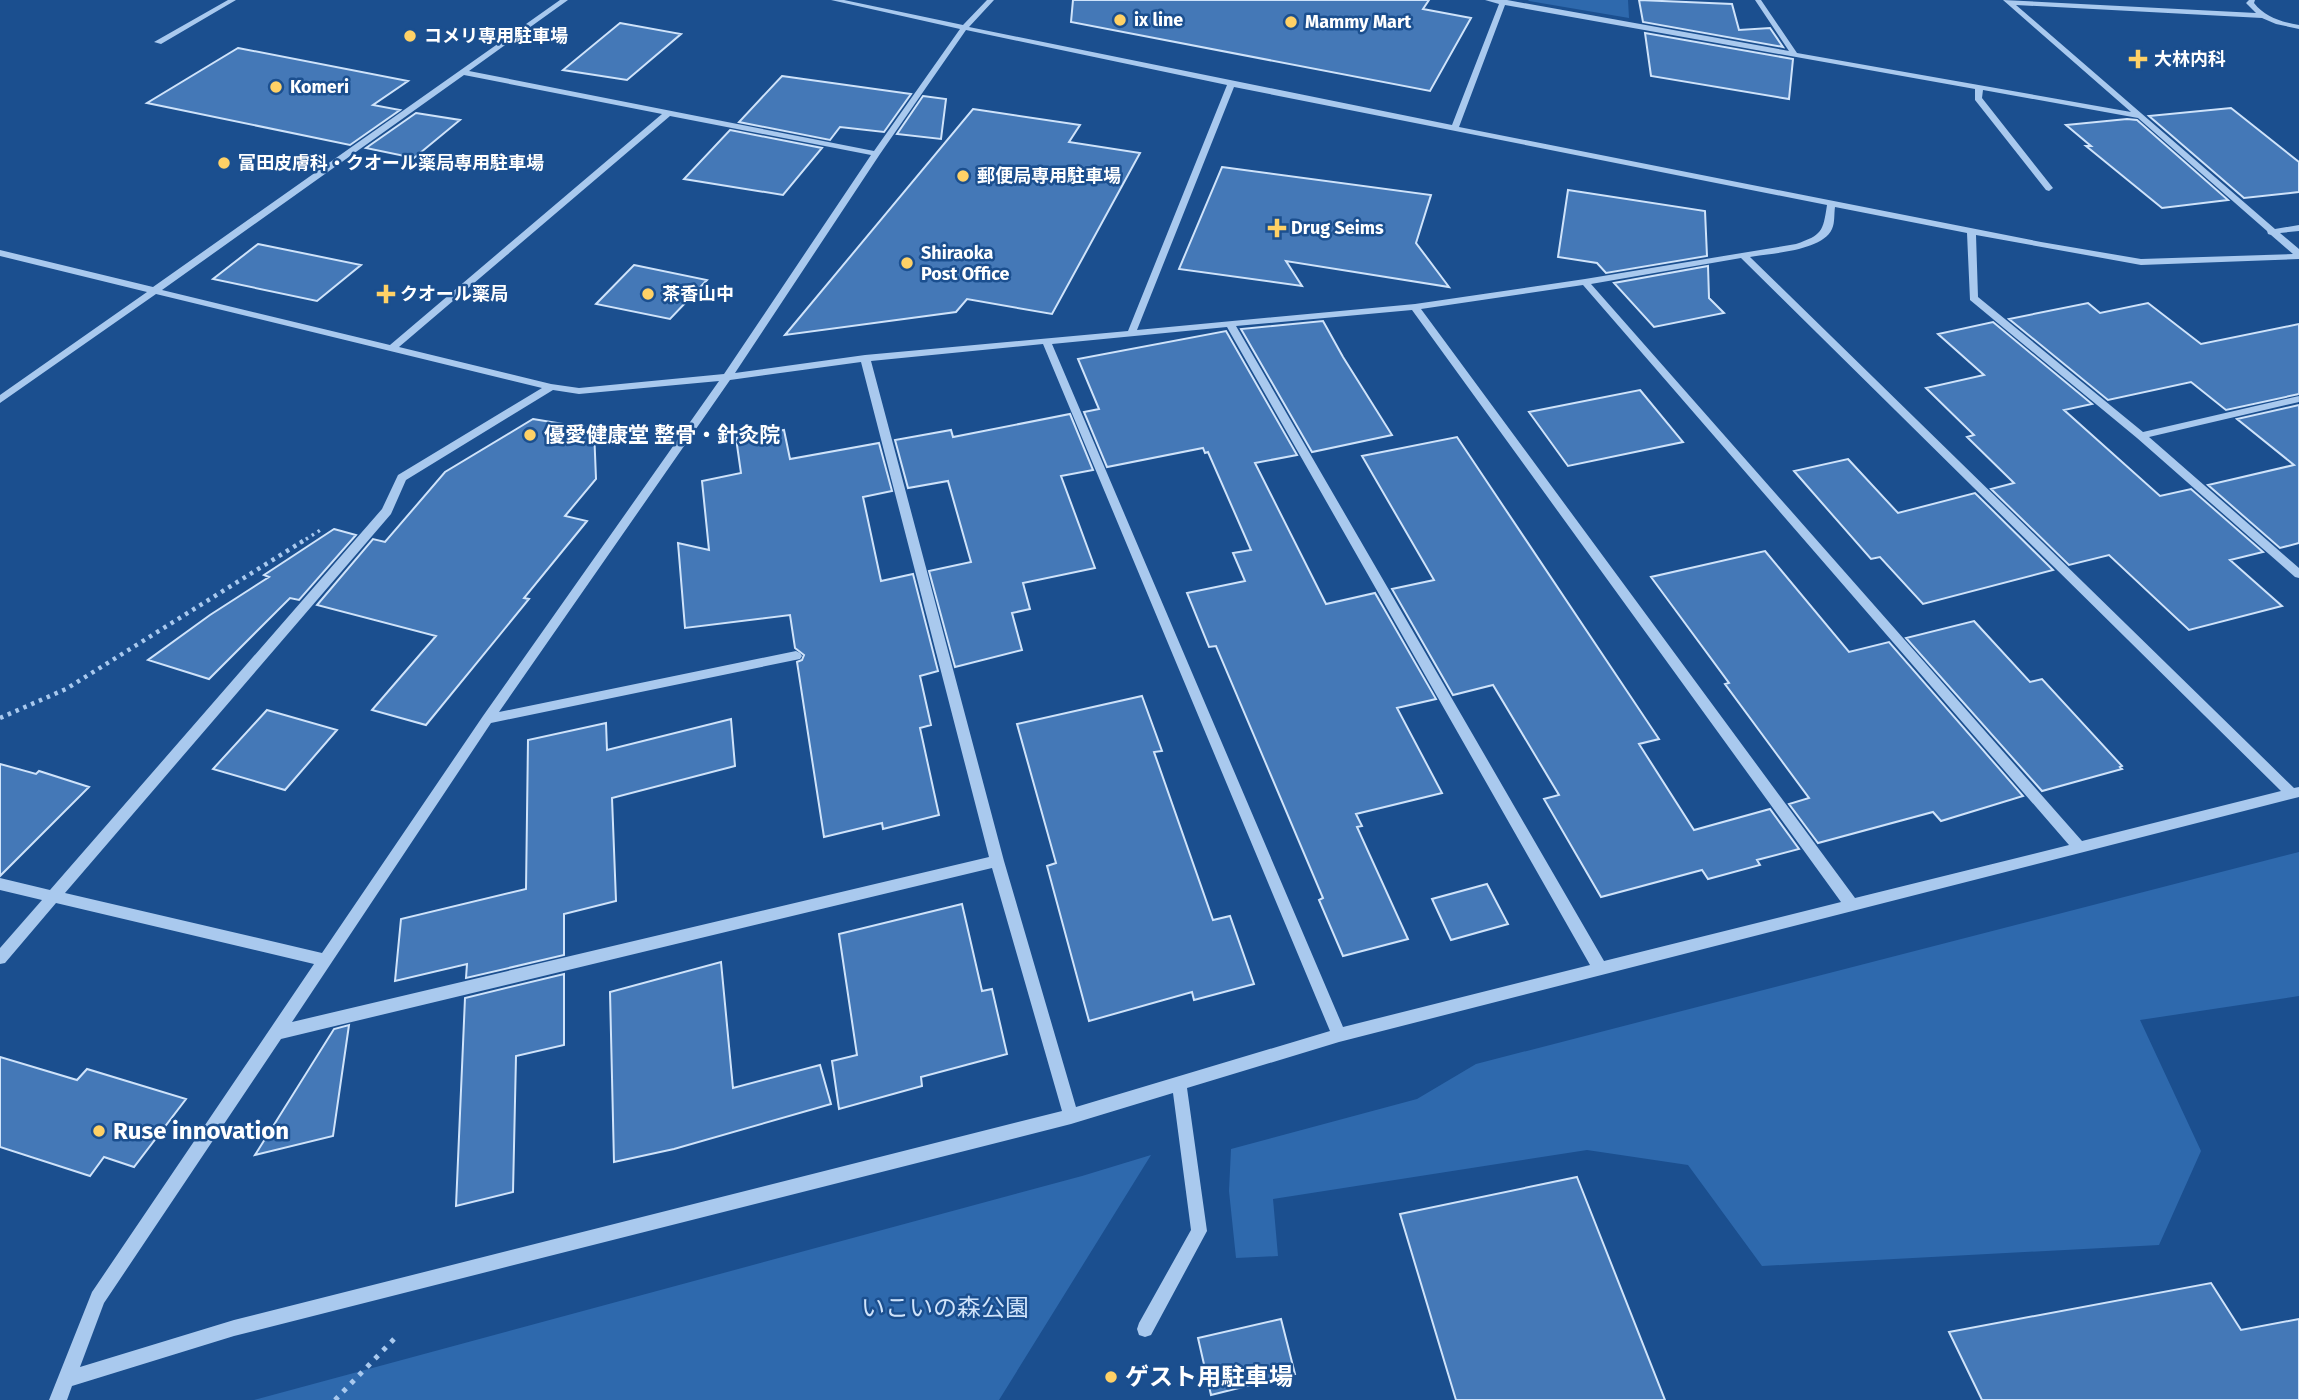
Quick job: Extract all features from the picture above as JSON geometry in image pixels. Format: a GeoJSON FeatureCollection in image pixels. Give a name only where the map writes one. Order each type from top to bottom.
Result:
{"type":"FeatureCollection","features":[{"type":"Feature","properties":{"kind":"street"},"geometry":{"type":"LineString","coordinates":[[158,42],[233,0]]}},
{"type":"Feature","properties":{"kind":"street"},"geometry":{"type":"LineString","coordinates":[[0,400],[565,0]]}},
{"type":"Feature","properties":{"kind":"street"},"geometry":{"type":"LineString","coordinates":[[834,0],[1231,84],[2041,245],[2141,262],[2299,255]]}},
{"type":"Feature","properties":{"kind":"street"},"geometry":{"type":"LineString","coordinates":[[58,1400],[98,1298],[487,719],[727,377],[876,153],[965,27],[990,0]]}},
{"type":"Feature","properties":{"kind":"street"},"geometry":{"type":"LineString","coordinates":[[1488,0],[2139,116]]}},
{"type":"Feature","properties":{"kind":"street"},"geometry":{"type":"LineString","coordinates":[[1758,0],[1795,55]]}},
{"type":"Feature","properties":{"kind":"street"},"geometry":{"type":"LineString","coordinates":[[2252,0],[2250,3],[2254,9],[2264,16]]}},
{"type":"Feature","properties":{"kind":"street"},"geometry":{"type":"LineString","coordinates":[[1455,127],[1504,1]]}},
{"type":"Feature","properties":{"kind":"street"},"geometry":{"type":"LineString","coordinates":[[2008,2],[2264,16],[2299,27]]}},
{"type":"Feature","properties":{"kind":"street"},"geometry":{"type":"LineString","coordinates":[[2008,2],[2299,255]]}},
{"type":"Feature","properties":{"kind":"street"},"geometry":{"type":"LineString","coordinates":[[461,72],[876,153]]}},
{"type":"Feature","properties":{"kind":"street"},"geometry":{"type":"LineString","coordinates":[[1131,334],[1231,84]]}},
{"type":"Feature","properties":{"kind":"street"},"geometry":{"type":"LineString","coordinates":[[1979,88],[1978,98],[2049,188]]}},
{"type":"Feature","properties":{"kind":"street"},"geometry":{"type":"LineString","coordinates":[[391,349],[669,112]]}},
{"type":"Feature","properties":{"kind":"street"},"geometry":{"type":"LineString","coordinates":[[0,253],[391,349],[551,387],[579,391],[727,377],[865,358],[1415,307],[1585,282],[1744,256],[1819,239],[1828,228],[1831,203]]}},
{"type":"Feature","properties":{"kind":"street"},"geometry":{"type":"LineString","coordinates":[[2271,232],[2299,228]]}},
{"type":"Feature","properties":{"kind":"street"},"geometry":{"type":"LineString","coordinates":[[1971,230],[1973,298],[2141,436],[2299,574]]}},
{"type":"Feature","properties":{"kind":"street"},"geometry":{"type":"LineString","coordinates":[[1744,256],[2296,793]]}},
{"type":"Feature","properties":{"kind":"street"},"geometry":{"type":"LineString","coordinates":[[1585,282],[2078,846]]}},
{"type":"Feature","properties":{"kind":"street"},"geometry":{"type":"LineString","coordinates":[[1415,307],[1851,904]]}},
{"type":"Feature","properties":{"kind":"street"},"geometry":{"type":"LineString","coordinates":[[1230,324],[1600,968]]}},
{"type":"Feature","properties":{"kind":"street"},"geometry":{"type":"LineString","coordinates":[[1047,343],[1339,1035]]}},
{"type":"Feature","properties":{"kind":"street"},"geometry":{"type":"LineString","coordinates":[[865,358],[997,861],[1072,1116]]}},
{"type":"Feature","properties":{"kind":"street"},"geometry":{"type":"LineString","coordinates":[[0,958],[387,511],[402,478],[551,387]]}},
{"type":"Feature","properties":{"kind":"street"},"geometry":{"type":"LineString","coordinates":[[2141,436],[2299,399]]}},
{"type":"Feature","properties":{"kind":"street"},"geometry":{"type":"LineString","coordinates":[[487,719],[796,656]]}},
{"type":"Feature","properties":{"kind":"street"},"geometry":{"type":"LineString","coordinates":[[68,1379],[234,1328],[1072,1116],[1339,1035],[2296,793]]}},
{"type":"Feature","properties":{"kind":"street"},"geometry":{"type":"LineString","coordinates":[[276,1033],[997,861]]}},
{"type":"Feature","properties":{"kind":"street"},"geometry":{"type":"LineString","coordinates":[[0,884],[324,960]]}},
{"type":"Feature","properties":{"kind":"street"},"geometry":{"type":"LineString","coordinates":[[1145,1329],[1199,1231],[1179,1083]]}},
{"type":"Feature","properties":{"kind":"path"},"geometry":{"type":"LineString","coordinates":[[0,718],[66,689],[333,522]]}},
{"type":"Feature","properties":{"kind":"path"},"geometry":{"type":"LineString","coordinates":[[335,1400],[394,1339]]}},
{"type":"Feature","properties":{"kind":"green space"},"geometry":{"type":"Polygon","coordinates":[[[1628,0],[1629,18],[1529,1],[1628,0]]]}},
{"type":"Feature","properties":{"kind":"green space"},"geometry":{"type":"Polygon","coordinates":[[[2299,852],[2299,996],[2140,1020],[2201,1151],[2159,1245],[1762,1266],[1688,1165],[1587,1150],[1273,1199],[1278,1256],[1236,1258],[1229,1191],[1231,1149],[1417,1099],[1476,1064],[2299,852]]]}},
{"type":"Feature","properties":{"kind":"green space","name":"いこいの森公園"},"geometry":{"type":"Polygon","coordinates":[[[1151,1155],[999,1400],[254,1400],[1082,1176],[1151,1155]]]}},
{"type":"Feature","properties":{"kind":"building"},"geometry":{"type":"Polygon","coordinates":[[[1073,0],[1429,0],[1423,9],[1471,18],[1430,91],[1071,22],[1073,0]]]}},
{"type":"Feature","properties":{"kind":"building"},"geometry":{"type":"Polygon","coordinates":[[[1639,0],[1732,4],[1739,30],[1770,28],[1783,47],[1643,22],[1639,0]]]}},
{"type":"Feature","properties":{"kind":"building"},"geometry":{"type":"Polygon","coordinates":[[[620,23],[681,34],[627,80],[563,70],[620,23]]]}},
{"type":"Feature","properties":{"kind":"building"},"geometry":{"type":"Polygon","coordinates":[[[1645,33],[1793,59],[1789,99],[1651,76],[1645,33]]]}},
{"type":"Feature","properties":{"kind":"building"},"geometry":{"type":"Polygon","coordinates":[[[238,48],[408,81],[373,105],[400,110],[350,145],[147,103],[238,48]]]}},
{"type":"Feature","properties":{"kind":"building"},"geometry":{"type":"Polygon","coordinates":[[[782,76],[911,94],[884,132],[840,127],[830,140],[739,122],[782,76]]]}},
{"type":"Feature","properties":{"kind":"building"},"geometry":{"type":"Polygon","coordinates":[[[923,96],[946,99],[941,139],[897,134],[923,96]]]}},
{"type":"Feature","properties":{"kind":"building"},"geometry":{"type":"Polygon","coordinates":[[[2231,108],[2299,162],[2299,192],[2244,198],[2149,116],[2231,108]]]}},
{"type":"Feature","properties":{"kind":"building"},"geometry":{"type":"Polygon","coordinates":[[[973,109],[1080,125],[1069,142],[1140,153],[1052,314],[967,299],[956,312],[785,335],[973,109]]]}},
{"type":"Feature","properties":{"kind":"building"},"geometry":{"type":"Polygon","coordinates":[[[416,113],[460,120],[414,158],[366,148],[416,113]]]}},
{"type":"Feature","properties":{"kind":"building"},"geometry":{"type":"Polygon","coordinates":[[[2137,120],[2228,200],[2162,208],[2086,146],[2091,146],[2066,125],[2137,120]]]}},
{"type":"Feature","properties":{"kind":"building"},"geometry":{"type":"Polygon","coordinates":[[[730,130],[822,148],[783,195],[684,179],[730,130]]]}},
{"type":"Feature","properties":{"kind":"building"},"geometry":{"type":"Polygon","coordinates":[[[1222,167],[1431,195],[1416,243],[1449,287],[1286,261],[1302,286],[1179,269],[1222,167]]]}},
{"type":"Feature","properties":{"kind":"building"},"geometry":{"type":"Polygon","coordinates":[[[1568,190],[1705,211],[1707,256],[1606,273],[1597,263],[1558,257],[1568,190]]]}},
{"type":"Feature","properties":{"kind":"building"},"geometry":{"type":"Polygon","coordinates":[[[258,244],[361,265],[317,301],[213,279],[258,244]]]}},
{"type":"Feature","properties":{"kind":"building"},"geometry":{"type":"Polygon","coordinates":[[[634,265],[707,280],[670,319],[596,304],[634,265]]]}},
{"type":"Feature","properties":{"kind":"building"},"geometry":{"type":"Polygon","coordinates":[[[1708,266],[1709,298],[1724,313],[1654,327],[1614,283],[1708,266]]]}},
{"type":"Feature","properties":{"kind":"building"},"geometry":{"type":"Polygon","coordinates":[[[2088,303],[2100,313],[2148,303],[2201,344],[2299,324],[2299,394],[2226,410],[2191,382],[2108,400],[2009,319],[2088,303]]]}},
{"type":"Feature","properties":{"kind":"building"},"geometry":{"type":"Polygon","coordinates":[[[1323,321],[1392,435],[1312,452],[1241,329],[1323,321]]]}},
{"type":"Feature","properties":{"kind":"building"},"geometry":{"type":"Polygon","coordinates":[[[1993,322],[2092,404],[2064,410],[2160,496],[2191,489],[2263,552],[2230,560],[2282,606],[2189,630],[2109,555],[2069,565],[1991,489],[2014,483],[1967,437],[1974,435],[1926,388],[1984,375],[1938,334],[1993,322]]]}},
{"type":"Feature","properties":{"kind":"building"},"geometry":{"type":"Polygon","coordinates":[[[1226,331],[1297,455],[1255,463],[1326,604],[1375,593],[1436,699],[1397,708],[1442,793],[1356,814],[1362,826],[1357,827],[1408,939],[1343,956],[1319,900],[1323,898],[1216,646],[1209,647],[1187,593],[1245,581],[1233,553],[1251,550],[1208,452],[1205,453],[1203,448],[1107,467],[1084,412],[1099,409],[1078,359],[1226,331]]]}},
{"type":"Feature","properties":{"kind":"building"},"geometry":{"type":"Polygon","coordinates":[[[1640,390],[1683,442],[1568,466],[1529,412],[1640,390]]]}},
{"type":"Feature","properties":{"kind":"building"},"geometry":{"type":"Polygon","coordinates":[[[2299,405],[2299,543],[2280,548],[2208,485],[2294,465],[2237,419],[2299,405]]]}},
{"type":"Feature","properties":{"kind":"building"},"geometry":{"type":"Polygon","coordinates":[[[1070,414],[1093,470],[1061,476],[1095,568],[1023,583],[1030,609],[1012,613],[1022,650],[955,667],[929,571],[971,562],[948,481],[908,488],[895,440],[951,430],[953,437],[1070,414]]]}},
{"type":"Feature","properties":{"kind":"building"},"geometry":{"type":"Polygon","coordinates":[[[533,419],[594,429],[596,479],[565,516],[587,521],[524,598],[529,599],[426,725],[372,710],[436,636],[317,605],[373,539],[385,542],[445,472],[533,419]]]}},
{"type":"Feature","properties":{"kind":"building"},"geometry":{"type":"Polygon","coordinates":[[[784,430],[790,459],[879,443],[892,491],[863,497],[881,581],[913,574],[938,671],[920,676],[931,725],[920,728],[939,815],[883,829],[882,823],[824,837],[797,662],[802,660],[804,655],[795,648],[790,615],[685,628],[678,543],[709,550],[702,481],[741,473],[736,438],[784,430]]]}},
{"type":"Feature","properties":{"kind":"building"},"geometry":{"type":"Polygon","coordinates":[[[1457,437],[1659,739],[1639,744],[1694,830],[1770,809],[1799,849],[1757,860],[1760,865],[1708,879],[1702,870],[1601,897],[1544,799],[1559,795],[1493,685],[1453,695],[1392,589],[1434,580],[1362,456],[1457,437]]]}},
{"type":"Feature","properties":{"kind":"building"},"geometry":{"type":"Polygon","coordinates":[[[1848,459],[1898,513],[1975,493],[2053,570],[1923,604],[1880,557],[1871,559],[1794,471],[1848,459]]]}},
{"type":"Feature","properties":{"kind":"building"},"geometry":{"type":"Polygon","coordinates":[[[334,529],[356,535],[299,600],[290,598],[209,679],[148,660],[269,577],[264,575],[334,529]]]}},
{"type":"Feature","properties":{"kind":"building"},"geometry":{"type":"Polygon","coordinates":[[[1765,551],[1849,652],[1889,642],[2023,796],[1941,821],[1933,812],[1818,843],[1789,804],[1809,798],[1651,577],[1765,551]]]}},
{"type":"Feature","properties":{"kind":"building"},"geometry":{"type":"Polygon","coordinates":[[[1974,621],[2030,682],[2042,679],[2122,769],[2042,791],[1906,638],[1974,621]]]}},
{"type":"Feature","properties":{"kind":"building"},"geometry":{"type":"Polygon","coordinates":[[[1142,696],[1162,751],[1154,752],[1213,920],[1230,916],[1254,984],[1194,1000],[1192,992],[1089,1021],[1047,866],[1056,863],[1017,724],[1142,696]]]}},
{"type":"Feature","properties":{"kind":"building"},"geometry":{"type":"Polygon","coordinates":[[[267,710],[337,730],[285,790],[213,769],[267,710]]]}},
{"type":"Feature","properties":{"kind":"building"},"geometry":{"type":"Polygon","coordinates":[[[731,719],[735,766],[612,798],[616,901],[564,914],[564,955],[466,978],[467,964],[395,981],[401,919],[526,889],[528,740],[606,723],[607,750],[731,719]]]}},
{"type":"Feature","properties":{"kind":"building"},"geometry":{"type":"Polygon","coordinates":[[[0,764],[36,774],[39,771],[89,787],[0,876],[0,764]]]}},
{"type":"Feature","properties":{"kind":"building"},"geometry":{"type":"Polygon","coordinates":[[[1487,884],[1508,924],[1451,940],[1432,899],[1487,884]]]}},
{"type":"Feature","properties":{"kind":"building"},"geometry":{"type":"Polygon","coordinates":[[[962,904],[982,991],[992,989],[1007,1054],[921,1077],[922,1086],[839,1109],[832,1061],[857,1055],[839,934],[962,904]]]}},
{"type":"Feature","properties":{"kind":"building"},"geometry":{"type":"Polygon","coordinates":[[[721,962],[733,1088],[820,1065],[831,1104],[674,1149],[614,1162],[610,992],[721,962]]]}},
{"type":"Feature","properties":{"kind":"building"},"geometry":{"type":"Polygon","coordinates":[[[564,974],[564,1045],[516,1056],[513,1192],[456,1206],[465,998],[564,974]]]}},
{"type":"Feature","properties":{"kind":"building"},"geometry":{"type":"Polygon","coordinates":[[[349,1025],[333,1136],[255,1155],[334,1029],[349,1025]]]}},
{"type":"Feature","properties":{"kind":"building"},"geometry":{"type":"Polygon","coordinates":[[[0,1057],[77,1080],[87,1069],[186,1099],[134,1167],[104,1157],[90,1176],[0,1147],[0,1057]]]}},
{"type":"Feature","properties":{"kind":"building"},"geometry":{"type":"Polygon","coordinates":[[[1577,1177],[1665,1400],[1456,1400],[1400,1214],[1577,1177]]]}},
{"type":"Feature","properties":{"kind":"building"},"geometry":{"type":"Polygon","coordinates":[[[2211,1283],[2241,1330],[2299,1319],[2299,1400],[1982,1400],[1949,1332],[2211,1283]]]}},
{"type":"Feature","properties":{"kind":"building"},"geometry":{"type":"Polygon","coordinates":[[[1281,1319],[1295,1374],[1211,1395],[1198,1338],[1281,1319]]]}},
{"type":"Feature","properties":{"kind":"place","name":"ix line"},"geometry":{"type":"Point","coordinates":[1120,20]}},
{"type":"Feature","properties":{"kind":"place","name":"Mammy Mart"},"geometry":{"type":"Point","coordinates":[1291,22]}},
{"type":"Feature","properties":{"kind":"place","name":"コメリ専用駐車場"},"geometry":{"type":"Point","coordinates":[410,36]}},
{"type":"Feature","properties":{"kind":"place","name":"大林内科"},"geometry":{"type":"Point","coordinates":[2138,59]}},
{"type":"Feature","properties":{"kind":"place","name":"Komeri"},"geometry":{"type":"Point","coordinates":[276,87]}},
{"type":"Feature","properties":{"kind":"place","name":"富田皮膚科・クオール薬局専用駐車場"},"geometry":{"type":"Point","coordinates":[224,163]}},
{"type":"Feature","properties":{"kind":"place","name":"郵便局専用駐車場"},"geometry":{"type":"Point","coordinates":[963,176]}},
{"type":"Feature","properties":{"kind":"place","name":"Drug Seims"},"geometry":{"type":"Point","coordinates":[1277,228]}},
{"type":"Feature","properties":{"kind":"place","name":"Shiraoka Post Office"},"geometry":{"type":"Point","coordinates":[907,263]}},
{"type":"Feature","properties":{"kind":"place","name":"クオール薬局"},"geometry":{"type":"Point","coordinates":[386,294]}},
{"type":"Feature","properties":{"kind":"place","name":"茶香山中"},"geometry":{"type":"Point","coordinates":[648,294]}},
{"type":"Feature","properties":{"kind":"place","name":"優愛健康堂 整骨・針灸院"},"geometry":{"type":"Point","coordinates":[530,435]}},
{"type":"Feature","properties":{"kind":"place","name":"Ruse innovation"},"geometry":{"type":"Point","coordinates":[99,1131]}},
{"type":"Feature","properties":{"kind":"place","name":"ゲスト用駐車場"},"geometry":{"type":"Point","coordinates":[1111,1377]}}]}
